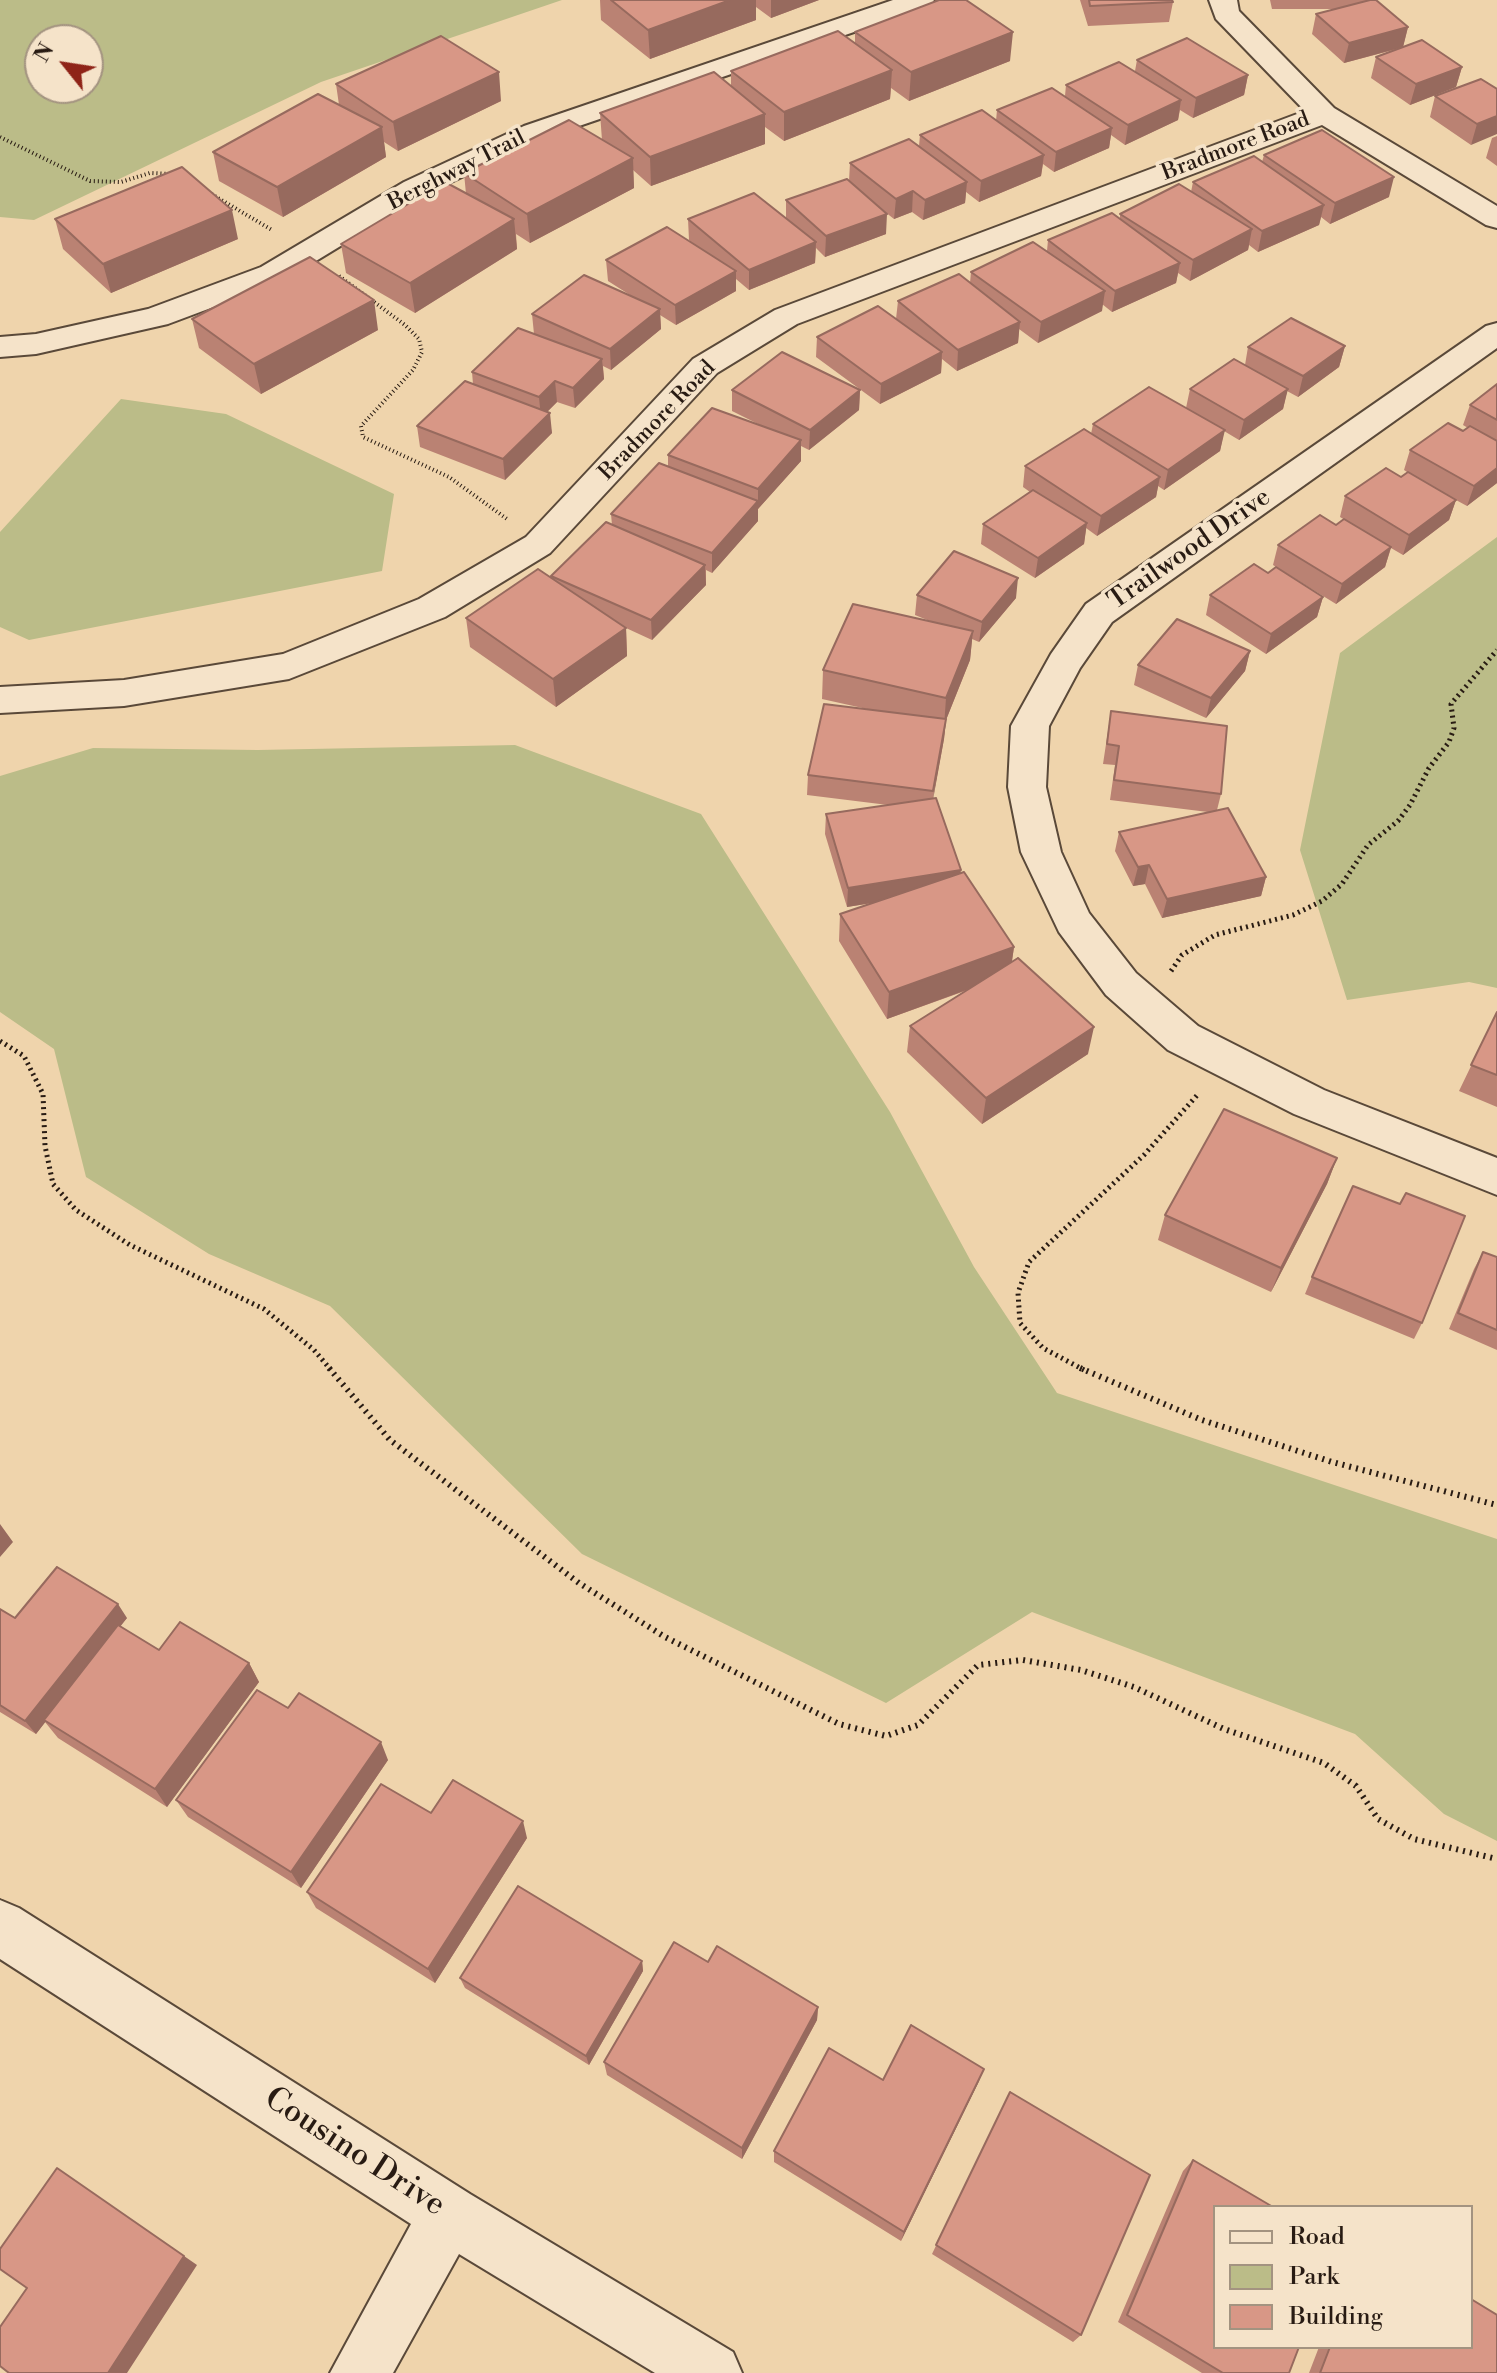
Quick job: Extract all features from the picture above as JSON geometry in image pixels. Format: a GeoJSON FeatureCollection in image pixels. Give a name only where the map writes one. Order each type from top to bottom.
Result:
{"type":"FeatureCollection","features":[{"type":"Feature","properties":{"kind":"street","name":"Berghway Trail"},"geometry":{"type":"LineString","coordinates":[[0,347],[36,344],[157,317],[272,274],[415,188],[534,132],[920,0]]}},
{"type":"Feature","properties":{"kind":"street"},"geometry":{"type":"LineString","coordinates":[[1223,0],[1226,13],[1324,114],[1497,219]]}},
{"type":"Feature","properties":{"kind":"street","name":"Bradmore Road"},"geometry":{"type":"LineString","coordinates":[[0,700],[124,693],[289,666],[432,608],[538,545],[705,366],[786,317],[1324,114]]}},
{"type":"Feature","properties":{"kind":"street","name":"Trailwood Drive"},"geometry":{"type":"LineString","coordinates":[[1497,333],[1099,613],[1064,663],[1030,726],[1027,787],[1041,852],[1073,921],[1121,984],[1183,1038],[1309,1102],[1497,1177]]}},
{"type":"Feature","properties":{"kind":"street","name":"Cousino Drive"},"geometry":{"type":"LineString","coordinates":[[0,1927],[449,2215],[712,2373]]}},
{"type":"Feature","properties":{"kind":"street"},"geometry":{"type":"LineString","coordinates":[[360,2373],[449,2215]]}},
{"type":"Feature","properties":{"kind":"path"},"geometry":{"type":"LineString","coordinates":[[0,137],[90,181],[121,182],[162,172],[180,176]]}},
{"type":"Feature","properties":{"kind":"path"},"geometry":{"type":"LineString","coordinates":[[197,186],[253,216],[370,297],[419,339],[422,352],[413,370],[361,426],[363,437],[449,477],[507,519],[548,535]]}},
{"type":"Feature","properties":{"kind":"path"},"geometry":{"type":"LineString","coordinates":[[1497,650],[1451,704],[1454,728],[1449,742],[1429,768],[1410,805],[1398,821],[1368,845],[1342,884],[1322,901],[1293,915],[1215,935],[1182,955],[1156,990],[1183,1038],[1200,1091],[1144,1155],[1029,1262],[1018,1293],[1020,1323],[1043,1348],[1089,1373],[1202,1420],[1332,1462],[1497,1505]]}},
{"type":"Feature","properties":{"kind":"path"},"geometry":{"type":"LineString","coordinates":[[0,1041],[24,1056],[43,1094],[45,1146],[53,1184],[76,1210],[130,1245],[264,1309],[314,1350],[390,1440],[579,1583],[665,1637],[839,1724],[886,1736],[918,1725],[978,1665],[1023,1660],[1081,1670],[1134,1687],[1224,1729],[1324,1763],[1356,1786],[1378,1819],[1414,1839],[1497,1859]]}},
{"type":"Feature","properties":{"kind":"green space"},"geometry":{"type":"Polygon","coordinates":[[[0,0],[562,0],[321,82],[34,220],[0,217],[0,0]]]}},
{"type":"Feature","properties":{"kind":"green space"},"geometry":{"type":"Polygon","coordinates":[[[121,399],[226,414],[394,494],[382,571],[29,640],[0,627],[0,532],[121,399]]]}},
{"type":"Feature","properties":{"kind":"green space"},"geometry":{"type":"Polygon","coordinates":[[[1497,537],[1497,988],[1469,982],[1347,1000],[1300,850],[1340,653],[1497,537]]]}},
{"type":"Feature","properties":{"kind":"green space"},"geometry":{"type":"Polygon","coordinates":[[[515,745],[701,814],[890,1112],[974,1267],[1057,1393],[1497,1539],[1497,1841],[1444,1814],[1355,1734],[1032,1612],[886,1703],[582,1554],[330,1306],[209,1254],[86,1177],[54,1049],[0,1012],[0,776],[93,748],[258,750],[515,745]]]}},
{"type":"Feature","properties":{"kind":"building"},"geometry":{"type":"Polygon","coordinates":[[[611,0],[730,0],[648,30],[611,0]]]}},
{"type":"Feature","properties":{"kind":"building"},"geometry":{"type":"Polygon","coordinates":[[[939,0],[966,0],[1013,32],[911,72],[855,32],[939,0]]]}},
{"type":"Feature","properties":{"kind":"building"},"geometry":{"type":"Polygon","coordinates":[[[1089,0],[1172,0],[1173,2],[1090,6],[1089,0]]]}},
{"type":"Feature","properties":{"kind":"building"},"geometry":{"type":"Polygon","coordinates":[[[1376,0],[1408,27],[1349,43],[1316,14],[1376,0]]]}},
{"type":"Feature","properties":{"kind":"building"},"geometry":{"type":"Polygon","coordinates":[[[838,31],[892,70],[784,112],[731,71],[838,31]]]}},
{"type":"Feature","properties":{"kind":"building"},"geometry":{"type":"Polygon","coordinates":[[[441,36],[499,72],[393,122],[336,84],[441,36]]]}},
{"type":"Feature","properties":{"kind":"building"},"geometry":{"type":"Polygon","coordinates":[[[1187,38],[1248,75],[1196,98],[1137,60],[1187,38]]]}},
{"type":"Feature","properties":{"kind":"building"},"geometry":{"type":"Polygon","coordinates":[[[1422,40],[1462,67],[1416,84],[1376,57],[1422,40]]]}},
{"type":"Feature","properties":{"kind":"building"},"geometry":{"type":"Polygon","coordinates":[[[1119,62],[1181,100],[1128,125],[1066,85],[1119,62]]]}},
{"type":"Feature","properties":{"kind":"building"},"geometry":{"type":"Polygon","coordinates":[[[714,72],[765,114],[650,157],[600,113],[714,72]]]}},
{"type":"Feature","properties":{"kind":"building"},"geometry":{"type":"Polygon","coordinates":[[[1481,79],[1497,89],[1497,116],[1477,124],[1435,96],[1481,79]]]}},
{"type":"Feature","properties":{"kind":"building"},"geometry":{"type":"Polygon","coordinates":[[[1052,88],[1112,128],[1056,152],[997,110],[1052,88]]]}},
{"type":"Feature","properties":{"kind":"building"},"geometry":{"type":"Polygon","coordinates":[[[318,94],[382,127],[277,187],[213,152],[318,94]]]}},
{"type":"Feature","properties":{"kind":"building"},"geometry":{"type":"Polygon","coordinates":[[[982,110],[1044,155],[981,181],[920,135],[982,110]]]}},
{"type":"Feature","properties":{"kind":"building"},"geometry":{"type":"Polygon","coordinates":[[[569,120],[633,158],[527,214],[464,173],[569,120]]]}},
{"type":"Feature","properties":{"kind":"building"},"geometry":{"type":"Polygon","coordinates":[[[1322,130],[1394,177],[1335,203],[1264,155],[1322,130]]]}},
{"type":"Feature","properties":{"kind":"building"},"geometry":{"type":"Polygon","coordinates":[[[909,139],[967,182],[925,200],[913,191],[896,199],[850,163],[909,139]]]}},
{"type":"Feature","properties":{"kind":"building"},"geometry":{"type":"Polygon","coordinates":[[[1254,156],[1324,205],[1262,231],[1193,182],[1254,156]]]}},
{"type":"Feature","properties":{"kind":"building"},"geometry":{"type":"Polygon","coordinates":[[[182,167],[232,210],[103,264],[55,219],[182,167]]]}},
{"type":"Feature","properties":{"kind":"building"},"geometry":{"type":"Polygon","coordinates":[[[847,179],[887,214],[826,236],[786,200],[847,179]]]}},
{"type":"Feature","properties":{"kind":"building"},"geometry":{"type":"Polygon","coordinates":[[[445,182],[514,219],[410,283],[341,244],[445,182]]]}},
{"type":"Feature","properties":{"kind":"building"},"geometry":{"type":"Polygon","coordinates":[[[1179,184],[1252,229],[1193,260],[1120,214],[1179,184]]]}},
{"type":"Feature","properties":{"kind":"building"},"geometry":{"type":"Polygon","coordinates":[[[754,193],[816,242],[749,270],[688,219],[754,193]]]}},
{"type":"Feature","properties":{"kind":"building"},"geometry":{"type":"Polygon","coordinates":[[[1112,213],[1180,263],[1115,291],[1048,240],[1112,213]]]}},
{"type":"Feature","properties":{"kind":"building"},"geometry":{"type":"Polygon","coordinates":[[[667,227],[736,271],[675,305],[606,260],[667,227]]]}},
{"type":"Feature","properties":{"kind":"building"},"geometry":{"type":"Polygon","coordinates":[[[1033,242],[1105,291],[1041,322],[971,272],[1033,242]]]}},
{"type":"Feature","properties":{"kind":"building"},"geometry":{"type":"Polygon","coordinates":[[[310,257],[374,300],[254,364],[192,319],[310,257]]]}},
{"type":"Feature","properties":{"kind":"building"},"geometry":{"type":"Polygon","coordinates":[[[959,274],[1020,322],[958,350],[898,301],[959,274]]]}},
{"type":"Feature","properties":{"kind":"building"},"geometry":{"type":"Polygon","coordinates":[[[584,275],[660,309],[610,349],[532,314],[584,275]]]}},
{"type":"Feature","properties":{"kind":"building"},"geometry":{"type":"Polygon","coordinates":[[[878,306],[942,352],[881,384],[817,337],[878,306]]]}},
{"type":"Feature","properties":{"kind":"building"},"geometry":{"type":"Polygon","coordinates":[[[1291,318],[1345,346],[1303,376],[1248,347],[1291,318]]]}},
{"type":"Feature","properties":{"kind":"building"},"geometry":{"type":"Polygon","coordinates":[[[518,328],[602,359],[573,388],[555,381],[539,397],[472,372],[518,328]]]}},
{"type":"Feature","properties":{"kind":"building"},"geometry":{"type":"Polygon","coordinates":[[[782,352],[860,390],[810,430],[732,390],[782,352]]]}},
{"type":"Feature","properties":{"kind":"building"},"geometry":{"type":"Polygon","coordinates":[[[1234,359],[1288,389],[1244,420],[1190,389],[1234,359]]]}},
{"type":"Feature","properties":{"kind":"building"},"geometry":{"type":"Polygon","coordinates":[[[465,381],[550,413],[503,459],[417,426],[465,381]]]}},
{"type":"Feature","properties":{"kind":"building"},"geometry":{"type":"Polygon","coordinates":[[[1497,384],[1497,420],[1470,405],[1497,384]]]}},
{"type":"Feature","properties":{"kind":"building"},"geometry":{"type":"Polygon","coordinates":[[[1149,387],[1225,430],[1168,470],[1093,424],[1149,387]]]}},
{"type":"Feature","properties":{"kind":"building"},"geometry":{"type":"Polygon","coordinates":[[[712,408],[801,440],[758,489],[668,455],[712,408]]]}},
{"type":"Feature","properties":{"kind":"building"},"geometry":{"type":"Polygon","coordinates":[[[1448,423],[1463,431],[1470,426],[1497,441],[1497,468],[1474,486],[1410,450],[1448,423]]]}},
{"type":"Feature","properties":{"kind":"building"},"geometry":{"type":"Polygon","coordinates":[[[1084,429],[1160,477],[1101,516],[1025,466],[1084,429]]]}},
{"type":"Feature","properties":{"kind":"building"},"geometry":{"type":"Polygon","coordinates":[[[659,463],[758,501],[712,553],[611,514],[659,463]]]}},
{"type":"Feature","properties":{"kind":"building"},"geometry":{"type":"Polygon","coordinates":[[[1386,468],[1401,477],[1408,472],[1456,500],[1409,535],[1345,496],[1386,468]]]}},
{"type":"Feature","properties":{"kind":"building"},"geometry":{"type":"Polygon","coordinates":[[[1033,490],[1087,523],[1038,558],[983,524],[1033,490]]]}},
{"type":"Feature","properties":{"kind":"building"},"geometry":{"type":"Polygon","coordinates":[[[1320,515],[1336,525],[1344,519],[1391,547],[1342,584],[1278,545],[1320,515]]]}},
{"type":"Feature","properties":{"kind":"building"},"geometry":{"type":"Polygon","coordinates":[[[606,522],[705,565],[651,620],[551,576],[606,522]]]}},
{"type":"Feature","properties":{"kind":"building"},"geometry":{"type":"Polygon","coordinates":[[[954,551],[1018,578],[982,622],[917,595],[954,551]]]}},
{"type":"Feature","properties":{"kind":"building"},"geometry":{"type":"Polygon","coordinates":[[[1254,564],[1268,573],[1276,567],[1323,597],[1271,634],[1210,595],[1254,564]]]}},
{"type":"Feature","properties":{"kind":"building"},"geometry":{"type":"Polygon","coordinates":[[[538,569],[626,628],[553,679],[466,618],[538,569]]]}},
{"type":"Feature","properties":{"kind":"building"},"geometry":{"type":"Polygon","coordinates":[[[853,604],[973,631],[946,698],[823,670],[853,604]]]}},
{"type":"Feature","properties":{"kind":"building"},"geometry":{"type":"Polygon","coordinates":[[[1177,619],[1250,651],[1211,698],[1138,665],[1177,619]]]}},
{"type":"Feature","properties":{"kind":"building"},"geometry":{"type":"Polygon","coordinates":[[[824,704],[946,719],[933,791],[808,775],[824,704]]]}},
{"type":"Feature","properties":{"kind":"building"},"geometry":{"type":"Polygon","coordinates":[[[1111,711],[1227,726],[1221,794],[1114,780],[1119,746],[1107,744],[1111,711]]]}},
{"type":"Feature","properties":{"kind":"building"},"geometry":{"type":"Polygon","coordinates":[[[936,798],[961,870],[848,888],[826,814],[936,798]]]}},
{"type":"Feature","properties":{"kind":"building"},"geometry":{"type":"Polygon","coordinates":[[[1228,808],[1266,877],[1167,899],[1149,865],[1138,867],[1119,832],[1228,808]]]}},
{"type":"Feature","properties":{"kind":"building"},"geometry":{"type":"Polygon","coordinates":[[[964,872],[1014,947],[889,992],[840,914],[964,872]]]}},
{"type":"Feature","properties":{"kind":"building"},"geometry":{"type":"Polygon","coordinates":[[[1018,958],[1094,1027],[986,1098],[910,1026],[1018,958]]]}},
{"type":"Feature","properties":{"kind":"building"},"geometry":{"type":"Polygon","coordinates":[[[1497,1012],[1497,1075],[1471,1065],[1497,1012]]]}},
{"type":"Feature","properties":{"kind":"building"},"geometry":{"type":"Polygon","coordinates":[[[1224,1109],[1337,1158],[1281,1268],[1165,1215],[1224,1109]]]}},
{"type":"Feature","properties":{"kind":"building"},"geometry":{"type":"Polygon","coordinates":[[[1353,1186],[1400,1204],[1406,1193],[1465,1216],[1422,1323],[1312,1277],[1353,1186]]]}},
{"type":"Feature","properties":{"kind":"building"},"geometry":{"type":"Polygon","coordinates":[[[1483,1252],[1497,1257],[1497,1330],[1458,1313],[1483,1252]]]}},
{"type":"Feature","properties":{"kind":"building"},"geometry":{"type":"Polygon","coordinates":[[[57,1567],[118,1604],[25,1721],[0,1705],[0,1609],[15,1618],[57,1567]]]}},
{"type":"Feature","properties":{"kind":"building"},"geometry":{"type":"Polygon","coordinates":[[[180,1622],[249,1663],[155,1789],[44,1720],[118,1625],[159,1650],[180,1622]]]}},
{"type":"Feature","properties":{"kind":"building"},"geometry":{"type":"Polygon","coordinates":[[[257,1690],[288,1708],[299,1693],[381,1742],[291,1872],[176,1800],[257,1690]]]}},
{"type":"Feature","properties":{"kind":"building"},"geometry":{"type":"Polygon","coordinates":[[[453,1780],[523,1821],[428,1969],[307,1892],[381,1784],[431,1813],[453,1780]]]}},
{"type":"Feature","properties":{"kind":"building"},"geometry":{"type":"Polygon","coordinates":[[[518,1886],[642,1961],[586,2056],[460,1978],[518,1886]]]}},
{"type":"Feature","properties":{"kind":"building"},"geometry":{"type":"Polygon","coordinates":[[[674,1942],[708,1962],[717,1946],[818,2007],[742,2148],[604,2062],[674,1942]]]}},
{"type":"Feature","properties":{"kind":"building"},"geometry":{"type":"Polygon","coordinates":[[[911,2025],[984,2069],[904,2232],[774,2151],[829,2048],[883,2080],[911,2025]]]}},
{"type":"Feature","properties":{"kind":"building"},"geometry":{"type":"Polygon","coordinates":[[[1010,2092],[1150,2175],[1081,2335],[936,2245],[1010,2092]]]}},
{"type":"Feature","properties":{"kind":"building"},"geometry":{"type":"Polygon","coordinates":[[[1193,2160],[1270,2205],[1213,2205],[1213,2349],[1298,2349],[1289,2373],[1223,2373],[1127,2315],[1193,2160]]]}},
{"type":"Feature","properties":{"kind":"building"},"geometry":{"type":"Polygon","coordinates":[[[57,2168],[184,2256],[108,2373],[9,2373],[0,2366],[0,2327],[27,2288],[0,2269],[0,2249],[57,2168]]]}},
{"type":"Feature","properties":{"kind":"building"},"geometry":{"type":"Polygon","coordinates":[[[1473,2300],[1497,2315],[1497,2373],[1320,2373],[1329,2349],[1473,2349],[1473,2300]]]}}]}
